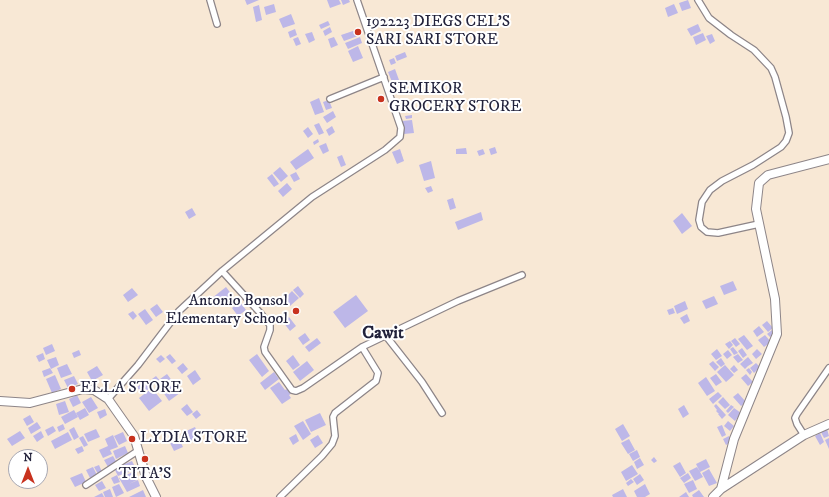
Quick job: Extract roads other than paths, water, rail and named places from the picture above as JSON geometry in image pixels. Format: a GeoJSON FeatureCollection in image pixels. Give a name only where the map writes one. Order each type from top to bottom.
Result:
{"type":"FeatureCollection","features":[{"type":"Feature","properties":{"kind":"main road"},"geometry":{"type":"LineString","coordinates":[[721,489],[734,439],[777,334],[775,299],[756,209],[759,183],[768,175],[829,159]]}},
{"type":"Feature","properties":{"kind":"main road"},"geometry":{"type":"LineString","coordinates":[[0,401],[30,403],[83,389],[94,390],[108,399],[134,436],[146,476],[156,497]]}},
{"type":"Feature","properties":{"kind":"main road"},"geometry":{"type":"LineString","coordinates":[[713,497],[721,489],[804,435],[829,424]]}},
{"type":"Feature","properties":{"kind":"street"},"geometry":{"type":"LineString","coordinates":[[210,0],[217,24]]}},
{"type":"Feature","properties":{"kind":"street"},"geometry":{"type":"LineString","coordinates":[[108,399],[138,365],[179,311],[222,271],[312,197],[385,150],[400,137],[401,128],[357,0]]}},
{"type":"Feature","properties":{"kind":"street"},"geometry":{"type":"LineString","coordinates":[[698,0],[709,18],[754,50],[771,68],[786,116],[789,134],[781,147],[753,165],[722,181],[710,190],[702,202],[699,220],[701,227],[707,232],[718,233],[759,224]]}},
{"type":"Feature","properties":{"kind":"street"},"geometry":{"type":"LineString","coordinates":[[330,98],[384,77]]}},
{"type":"Feature","properties":{"kind":"street"},"geometry":{"type":"LineString","coordinates":[[222,271],[270,325],[270,330],[264,347],[265,352],[292,390],[296,391],[303,388],[362,347],[458,301],[522,275]]}},
{"type":"Feature","properties":{"kind":"street"},"geometry":{"type":"LineString","coordinates":[[386,336],[422,382],[442,413]]}},
{"type":"Feature","properties":{"kind":"street"},"geometry":{"type":"LineString","coordinates":[[280,497],[322,456],[332,444],[335,436],[333,418],[335,413],[376,381],[378,373],[362,347]]}},
{"type":"Feature","properties":{"kind":"street"},"geometry":{"type":"LineString","coordinates":[[804,435],[795,418],[829,368]]}},
{"type":"Feature","properties":{"kind":"street"},"geometry":{"type":"LineString","coordinates":[[86,485],[139,450]]}},
{"type":"Feature","properties":{"kind":"place","name":"192223 DIEGS CEL’S SARI SARI STORE"},"geometry":{"type":"Point","coordinates":[358,32]}},
{"type":"Feature","properties":{"kind":"place","name":"SEMIKOR GROCERY STORE"},"geometry":{"type":"Point","coordinates":[381,99]}},
{"type":"Feature","properties":{"kind":"place","name":"Antonio Bonsol Elementary School"},"geometry":{"type":"Point","coordinates":[296,311]}},
{"type":"Feature","properties":{"kind":"place","name":"ELLA STORE"},"geometry":{"type":"Point","coordinates":[72,389]}},
{"type":"Feature","properties":{"kind":"place","name":"LYDIA STORE"},"geometry":{"type":"Point","coordinates":[132,439]}},
{"type":"Feature","properties":{"kind":"place","name":"TITA'S"},"geometry":{"type":"Point","coordinates":[145,459]}},
{"type":"Feature","properties":{"kind":"district","name":"Cawit"},"geometry":{"type":"Point","coordinates":[383,334]}}]}
